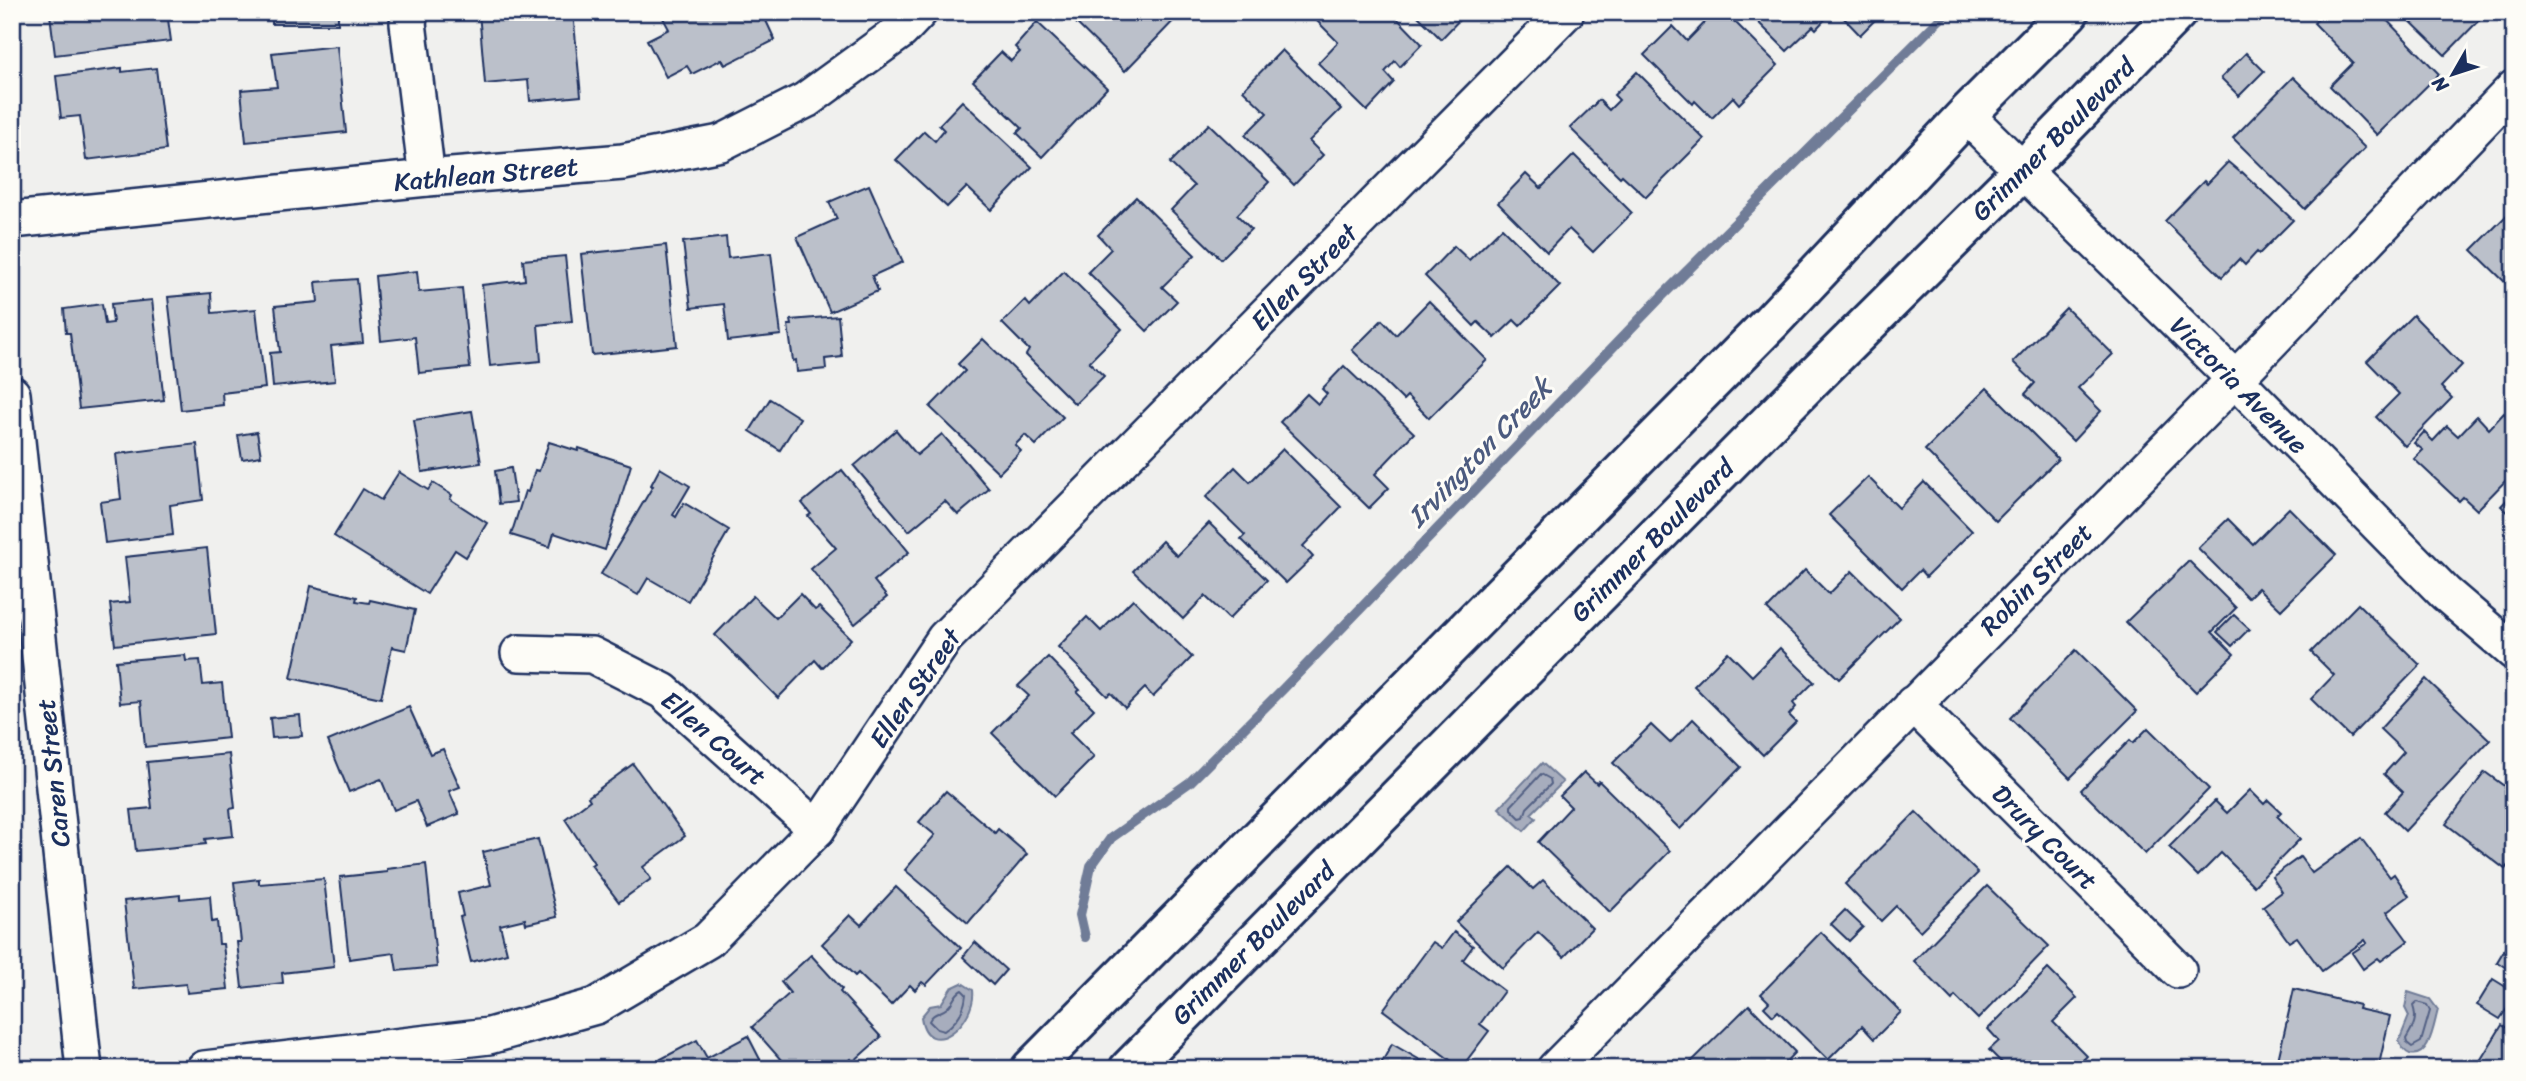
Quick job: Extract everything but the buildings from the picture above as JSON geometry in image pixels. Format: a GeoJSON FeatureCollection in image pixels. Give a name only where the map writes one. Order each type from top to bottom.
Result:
{"type":"FeatureCollection","features":[{"type":"Feature","properties":{"kind":"main road"},"geometry":{"type":"LineString","coordinates":[[1031,1069],[1737,356],[2069,12]]}},
{"type":"Feature","properties":{"kind":"main road","name":"Grimmer Boulevard"},"geometry":{"type":"LineString","coordinates":[[1129,1069],[2177,12]]}},
{"type":"Feature","properties":{"kind":"street"},"geometry":{"type":"LineString","coordinates":[[410,12],[408,23],[427,178]]}},
{"type":"Feature","properties":{"kind":"street","name":"Kathlean Street"},"geometry":{"type":"LineString","coordinates":[[12,220],[427,178],[623,162],[721,143],[806,100],[901,31],[919,12]]}},
{"type":"Feature","properties":{"kind":"street","name":"Ellen Street"},"geometry":{"type":"LineString","coordinates":[[204,1069],[489,1036],[596,1006],[709,940],[817,829],[945,638],[1566,12]]}},
{"type":"Feature","properties":{"kind":"street","name":"Robin Street"},"geometry":{"type":"LineString","coordinates":[[1555,1069],[2235,379],[2514,88]]}},
{"type":"Feature","properties":{"kind":"street","name":"Victoria Avenue"},"geometry":{"type":"LineString","coordinates":[[1966,116],[2235,379],[2445,593],[2514,652]]}},
{"type":"Feature","properties":{"kind":"street","name":"Caren Street"},"geometry":{"type":"LineString","coordinates":[[12,394],[84,1069]]}},
{"type":"Feature","properties":{"kind":"street","name":"Ellen Court"},"geometry":{"type":"LineString","coordinates":[[519,653],[592,655],[663,691],[817,829]]}},
{"type":"Feature","properties":{"kind":"street","name":"Drury Court"},"geometry":{"type":"LineString","coordinates":[[1913,704],[2178,970]]}},
{"type":"Feature","properties":{"kind":"water"},"geometry":{"type":"Polygon","coordinates":[[[1542,763],[1563,782],[1531,814],[1536,818],[1524,831],[1499,808],[1542,763]]]}},
{"type":"Feature","properties":{"kind":"water"},"geometry":{"type":"Polygon","coordinates":[[[962,983],[973,990],[968,1015],[951,1033],[933,1037],[925,1030],[921,1017],[930,1006],[941,1004],[951,988],[962,983]]]}},
{"type":"Feature","properties":{"kind":"water"},"geometry":{"type":"Polygon","coordinates":[[[2408,992],[2430,999],[2438,1010],[2427,1046],[2417,1054],[2406,1052],[2399,1041],[2409,1016],[2405,1008],[2408,992]]]}},
{"type":"Feature","properties":{"kind":"waterway","name":"Irvington Creek"},"geometry":{"type":"LineString","coordinates":[[1085,937],[1080,915],[1091,866],[1111,838],[1190,782],[1664,294],[1947,12]]}}]}
